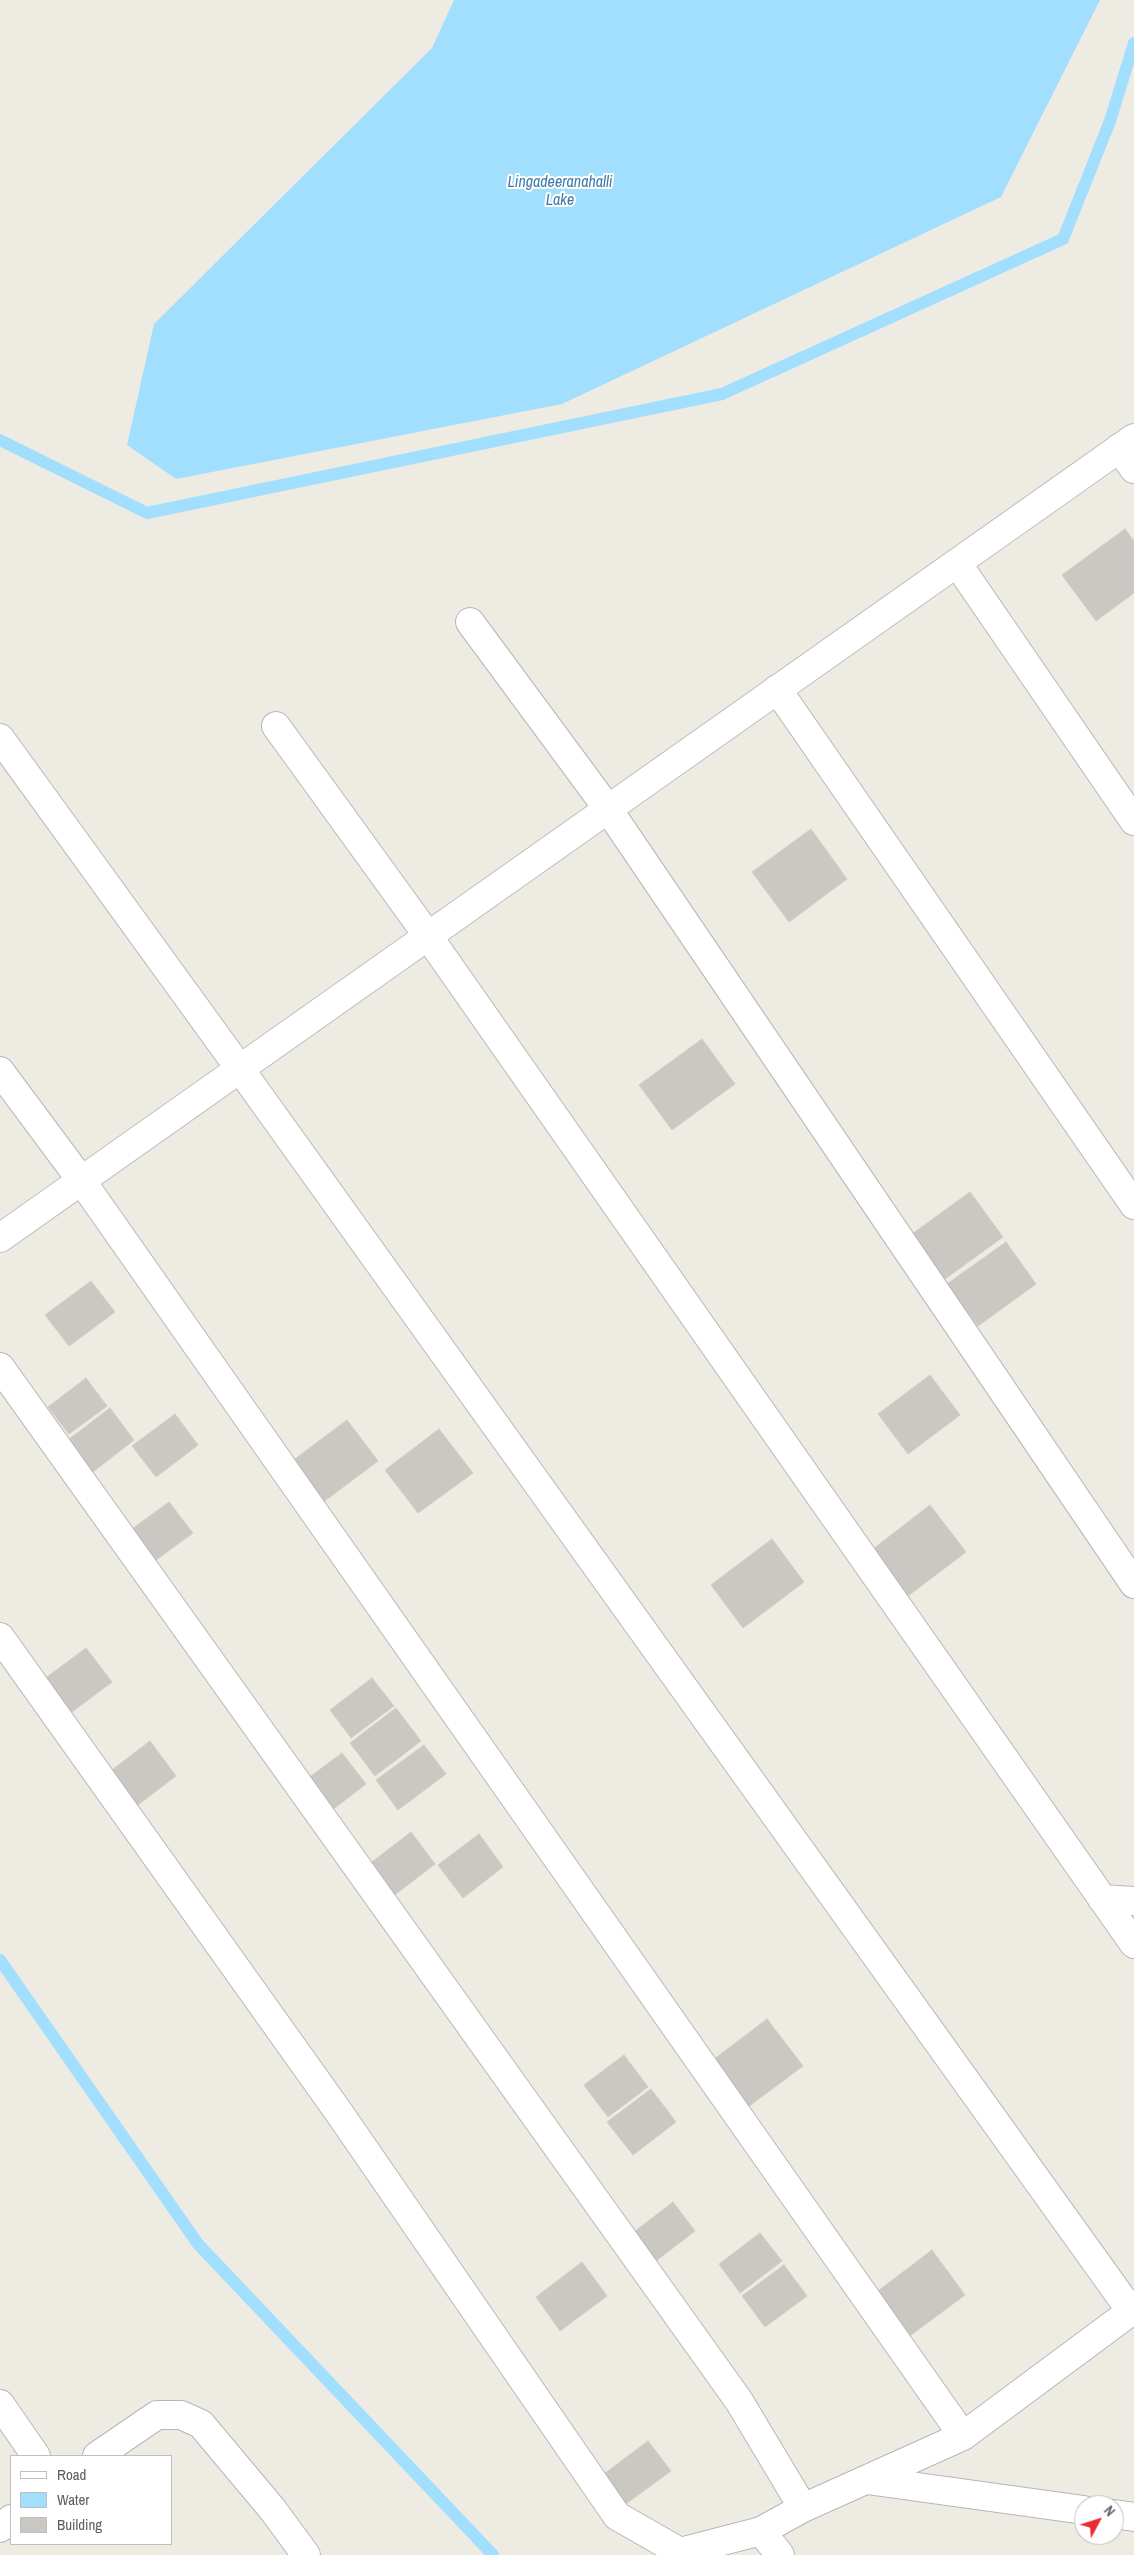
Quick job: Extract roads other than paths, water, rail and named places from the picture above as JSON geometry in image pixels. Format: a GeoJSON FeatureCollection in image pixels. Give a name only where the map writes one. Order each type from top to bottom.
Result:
{"type":"FeatureCollection","features":[{"type":"Feature","properties":{"kind":"street"},"geometry":{"type":"LineString","coordinates":[[0,1238],[957,563],[1129,452]]}},
{"type":"Feature","properties":{"kind":"street"},"geometry":{"type":"LineString","coordinates":[[957,563],[1134,821]]}},
{"type":"Feature","properties":{"kind":"street"},"geometry":{"type":"LineString","coordinates":[[470,622],[608,809],[1134,1584]]}},
{"type":"Feature","properties":{"kind":"street"},"geometry":{"type":"LineString","coordinates":[[777,689],[1134,1205]]}},
{"type":"Feature","properties":{"kind":"street"},"geometry":{"type":"LineString","coordinates":[[276,726],[428,936],[1134,1944]]}},
{"type":"Feature","properties":{"kind":"street"},"geometry":{"type":"LineString","coordinates":[[0,738],[1132,2310],[963,2436],[803,2508],[761,2531],[680,2552],[617,2516],[340,2114],[0,1636]]}},
{"type":"Feature","properties":{"kind":"street"},"geometry":{"type":"LineString","coordinates":[[0,1071],[81,1180],[963,2436]]}},
{"type":"Feature","properties":{"kind":"street"},"geometry":{"type":"LineString","coordinates":[[0,1367],[739,2402],[803,2508]]}},
{"type":"Feature","properties":{"kind":"street"},"geometry":{"type":"LineString","coordinates":[[1102,1899],[1134,1901]]}},
{"type":"Feature","properties":{"kind":"street"},"geometry":{"type":"LineString","coordinates":[[0,2404],[35,2455]]}},
{"type":"Feature","properties":{"kind":"street"},"geometry":{"type":"LineString","coordinates":[[98,2455],[156,2416],[181,2415],[201,2424],[273,2510],[306,2555]]}},
{"type":"Feature","properties":{"kind":"street"},"geometry":{"type":"LineString","coordinates":[[868,2480],[1074,2509]]}},
{"type":"Feature","properties":{"kind":"street"},"geometry":{"type":"LineString","coordinates":[[0,2528],[10,2520]]}},
{"type":"Feature","properties":{"kind":"street"},"geometry":{"type":"LineString","coordinates":[[761,2531],[780,2555]]}},
{"type":"Feature","properties":{"kind":"water","name":"Lingadeeranahalli Lake"},"geometry":{"type":"Polygon","coordinates":[[[454,0],[1100,0],[1001,197],[562,404],[176,479],[127,445],[154,324],[432,48],[454,0]]]}},
{"type":"Feature","properties":{"kind":"waterway"},"geometry":{"type":"LineString","coordinates":[[0,440],[147,513],[722,394],[1063,239],[1110,121],[1134,43]]}},
{"type":"Feature","properties":{"kind":"waterway"},"geometry":{"type":"LineString","coordinates":[[0,1960],[198,2244],[493,2555]]}}]}
